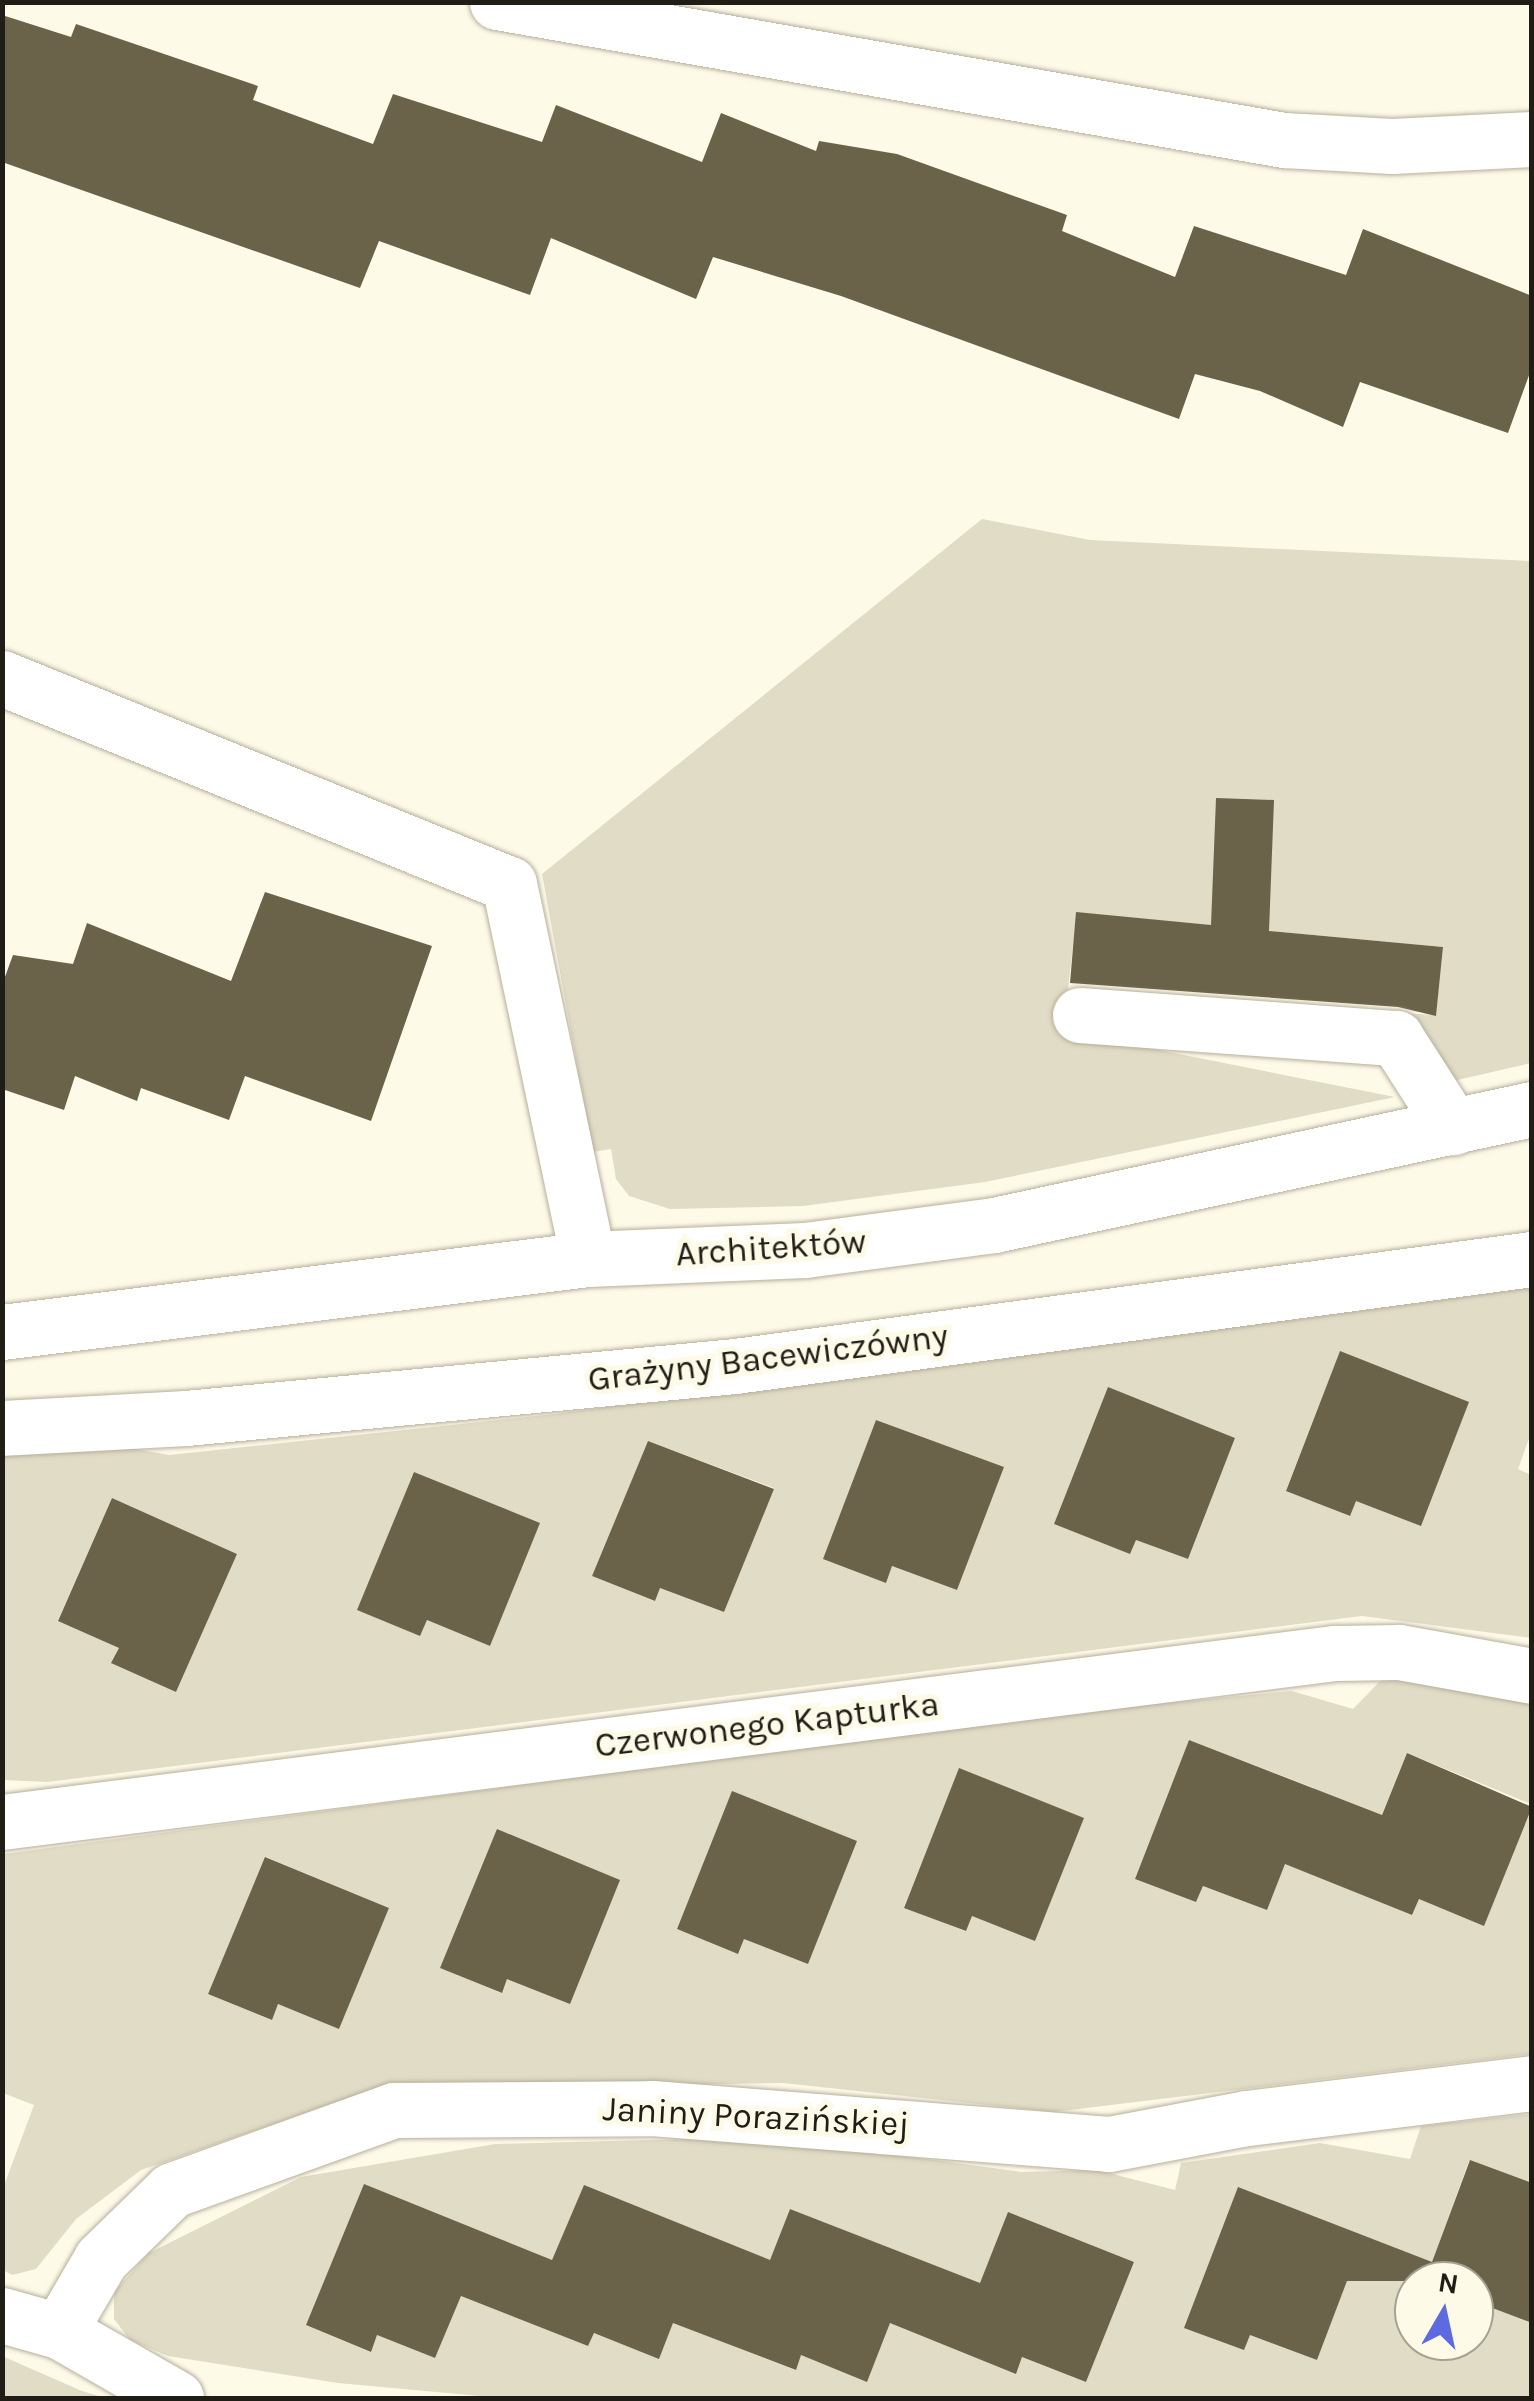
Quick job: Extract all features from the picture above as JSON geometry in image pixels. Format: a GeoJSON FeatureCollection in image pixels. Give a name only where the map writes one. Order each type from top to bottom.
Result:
{"type":"FeatureCollection","features":[{"type":"Feature","properties":{"kind":"street"},"geometry":{"type":"LineString","coordinates":[[497,2],[1284,140],[1392,146],[1532,139]]}},
{"type":"Feature","properties":{"kind":"street"},"geometry":{"type":"LineString","coordinates":[[2,678],[509,884],[588,1258]]}},
{"type":"Feature","properties":{"kind":"street"},"geometry":{"type":"LineString","coordinates":[[1080,1014],[1396,1038],[1453,1128]]}},
{"type":"Feature","properties":{"kind":"street","name":"Architektów"},"geometry":{"type":"LineString","coordinates":[[2,1332],[588,1258],[805,1250],[994,1225],[1532,1109]]}},
{"type":"Feature","properties":{"kind":"street","name":"Grażyny Bacewiczówny"},"geometry":{"type":"LineString","coordinates":[[2,1428],[186,1418],[735,1366],[1532,1260]]}},
{"type":"Feature","properties":{"kind":"street","name":"Czerwonego Kapturka"},"geometry":{"type":"LineString","coordinates":[[2,1822],[1335,1652],[1400,1652],[1532,1676]]}},
{"type":"Feature","properties":{"kind":"street","name":"Janiny Porazińskiej"},"geometry":{"type":"LineString","coordinates":[[60,2331],[101,2259],[172,2190],[394,2110],[652,2108],[1110,2144],[1246,2118],[1532,2083]]}},
{"type":"Feature","properties":{"kind":"street"},"geometry":{"type":"LineString","coordinates":[[2,2315],[60,2331],[176,2398]]}},
{"type":"Feature","properties":{"kind":"shaded area"},"geometry":{"type":"Polygon","coordinates":[[[982,519],[1090,540],[1531,561],[1531,1063],[1453,1081],[1400,1013],[1436,1015],[1443,947],[1077,913],[1063,1031],[1395,1097],[985,1182],[803,1206],[670,1209],[629,1196],[616,1179],[611,1149],[593,1152],[542,874],[982,519]]]}},
{"type":"Feature","properties":{"kind":"shaded area"},"geometry":{"type":"Polygon","coordinates":[[[1531,1286],[1531,1433],[1518,1469],[1531,1475],[1531,1638],[1362,1616],[48,1782],[3,1780],[3,1454],[114,1445],[169,1455],[554,1414],[1531,1286]],[[1340,1352],[1286,1490],[1349,1516],[1356,1501],[1340,1352]],[[1108,1388],[1054,1524],[1129,1553],[1136,1540],[1188,1559],[1235,1438],[1108,1388]],[[876,1420],[824,1559],[885,1582],[892,1566],[957,1590],[1003,1467],[876,1420]],[[648,1441],[592,1576],[654,1601],[660,1588],[724,1612],[774,1488],[648,1441]],[[414,1472],[358,1610],[420,1635],[427,1620],[490,1646],[539,1523],[414,1472]],[[112,1498],[58,1620],[119,1648],[112,1662],[176,1692],[237,1554],[112,1498]]]}},
{"type":"Feature","properties":{"kind":"shaded area"},"geometry":{"type":"Polygon","coordinates":[[[1388,1673],[1531,1704],[1531,1804],[1407,1753],[1351,1890],[1412,1915],[1419,1899],[1484,1925],[1531,1807],[1531,2054],[1053,2112],[783,2083],[371,2090],[141,2170],[76,2219],[36,2269],[12,2275],[3,2270],[2,2191],[34,2105],[3,2093],[3,1854],[1069,1712],[1292,1691],[1353,1709],[1388,1673]],[[1189,1740],[1135,1879],[1196,1902],[1203,1886],[1267,1909],[1314,1788],[1189,1740]],[[959,1769],[904,1907],[965,1931],[972,1916],[1035,1940],[1083,1818],[959,1769]],[[732,1792],[677,1929],[738,1954],[744,1939],[856,1841],[732,1792]],[[266,1857],[208,1994],[271,2020],[278,2004],[339,2028],[389,1908],[266,1857]],[[620,1880],[440,1968],[501,1993],[507,1979],[620,1880]]]}},
{"type":"Feature","properties":{"kind":"shaded area"},"geometry":{"type":"Polygon","coordinates":[[[1531,2114],[1531,2183],[1469,2161],[1432,2261],[1394,2261],[1394,2361],[1494,2361],[1494,2308],[1531,2323],[1531,2398],[502,2398],[338,2383],[168,2356],[130,2340],[114,2319],[114,2292],[149,2253],[301,2177],[495,2144],[766,2137],[1021,2172],[1097,2170],[1175,2190],[1181,2163],[1320,2143],[1410,2159],[1421,2126],[1531,2114]],[[584,2186],[526,2321],[588,2346],[594,2333],[659,2358],[708,2235],[584,2186]],[[790,2209],[736,2347],[795,2370],[801,2355],[867,2381],[915,2258],[790,2209]],[[1008,2213],[1016,2373],[1022,2357],[1086,2382],[1134,2262],[1008,2213]],[[486,2234],[306,2325],[370,2352],[377,2335],[435,2358],[486,2234]],[[1364,2236],[1250,2335],[1317,2360],[1364,2236]]]}},
{"type":"Feature","properties":{"kind":"shaded area"},"geometry":{"type":"Polygon","coordinates":[[[2,2356],[82,2391],[106,2398],[3,2398],[2,2356]]]}},
{"type":"Feature","properties":{"kind":"building"},"geometry":{"type":"Polygon","coordinates":[[[2,15],[71,37],[76,24],[258,86],[253,100],[373,144],[393,94],[542,142],[556,105],[702,162],[721,113],[816,151],[819,141],[897,154],[1067,215],[1062,231],[1175,277],[1194,226],[1346,275],[1363,229],[1532,296],[1532,367],[1508,433],[1360,382],[1343,427],[1260,391],[1195,374],[1179,419],[841,296],[713,257],[696,299],[551,238],[530,295],[379,241],[360,288],[2,162],[2,15]]]}},
{"type":"Feature","properties":{"kind":"building"},"geometry":{"type":"Polygon","coordinates":[[[1216,798],[1274,800],[1269,931],[1443,947],[1436,1016],[1398,1007],[1070,983],[1076,912],[1211,925],[1216,798]]]}},
{"type":"Feature","properties":{"kind":"building"},"geometry":{"type":"Polygon","coordinates":[[[265,892],[432,946],[371,1121],[245,1076],[229,1120],[141,1088],[137,1101],[75,1076],[64,1110],[2,1089],[2,985],[13,955],[73,964],[87,923],[231,981],[265,892]]]}},
{"type":"Feature","properties":{"kind":"building"},"geometry":{"type":"Polygon","coordinates":[[[1340,1351],[1469,1402],[1421,1526],[1356,1501],[1350,1516],[1286,1491],[1340,1351]]]}},
{"type":"Feature","properties":{"kind":"building"},"geometry":{"type":"Polygon","coordinates":[[[1108,1387],[1235,1438],[1188,1559],[1136,1540],[1130,1554],[1054,1524],[1108,1387]]]}},
{"type":"Feature","properties":{"kind":"building"},"geometry":{"type":"Polygon","coordinates":[[[876,1420],[1004,1467],[957,1590],[892,1566],[886,1583],[823,1559],[876,1420]]]}},
{"type":"Feature","properties":{"kind":"building"},"geometry":{"type":"Polygon","coordinates":[[[648,1441],[774,1489],[724,1612],[660,1588],[655,1601],[592,1576],[648,1441]]]}},
{"type":"Feature","properties":{"kind":"building"},"geometry":{"type":"Polygon","coordinates":[[[414,1472],[540,1523],[490,1646],[427,1620],[420,1636],[357,1610],[414,1472]]]}},
{"type":"Feature","properties":{"kind":"building"},"geometry":{"type":"Polygon","coordinates":[[[112,1498],[237,1554],[176,1692],[111,1663],[119,1648],[58,1621],[112,1498]]]}},
{"type":"Feature","properties":{"kind":"building"},"geometry":{"type":"Polygon","coordinates":[[[1189,1740],[1382,1815],[1407,1753],[1532,1807],[1484,1926],[1419,1899],[1412,1915],[1285,1864],[1267,1910],[1203,1886],[1196,1902],[1135,1879],[1189,1740]]]}},
{"type":"Feature","properties":{"kind":"building"},"geometry":{"type":"Polygon","coordinates":[[[959,1768],[1084,1818],[1035,1941],[972,1916],[966,1931],[904,1908],[959,1768]]]}},
{"type":"Feature","properties":{"kind":"building"},"geometry":{"type":"Polygon","coordinates":[[[732,1791],[857,1841],[808,1964],[744,1939],[738,1954],[677,1929],[732,1791]]]}},
{"type":"Feature","properties":{"kind":"building"},"geometry":{"type":"Polygon","coordinates":[[[497,1829],[620,1880],[570,2004],[507,1979],[502,1993],[440,1968],[497,1829]]]}},
{"type":"Feature","properties":{"kind":"building"},"geometry":{"type":"Polygon","coordinates":[[[265,1857],[389,1908],[339,2029],[278,2004],[272,2020],[208,1994],[265,1857]]]}},
{"type":"Feature","properties":{"kind":"building"},"geometry":{"type":"Polygon","coordinates":[[[1470,2160],[1532,2183],[1532,2323],[1494,2309],[1494,2261],[1432,2261],[1470,2160]]]}},
{"type":"Feature","properties":{"kind":"building"},"geometry":{"type":"Polygon","coordinates":[[[364,2184],[552,2260],[584,2185],[770,2260],[790,2209],[980,2283],[1008,2212],[1134,2262],[1086,2382],[1022,2357],[1016,2374],[890,2323],[867,2382],[801,2355],[796,2370],[673,2323],[659,2359],[594,2333],[588,2346],[461,2296],[435,2358],[377,2335],[371,2352],[306,2325],[364,2184]]]}},
{"type":"Feature","properties":{"kind":"building"},"geometry":{"type":"Polygon","coordinates":[[[1238,2187],[1429,2261],[1394,2261],[1394,2281],[1347,2281],[1317,2360],[1250,2335],[1244,2350],[1184,2328],[1238,2187]]]}}]}
